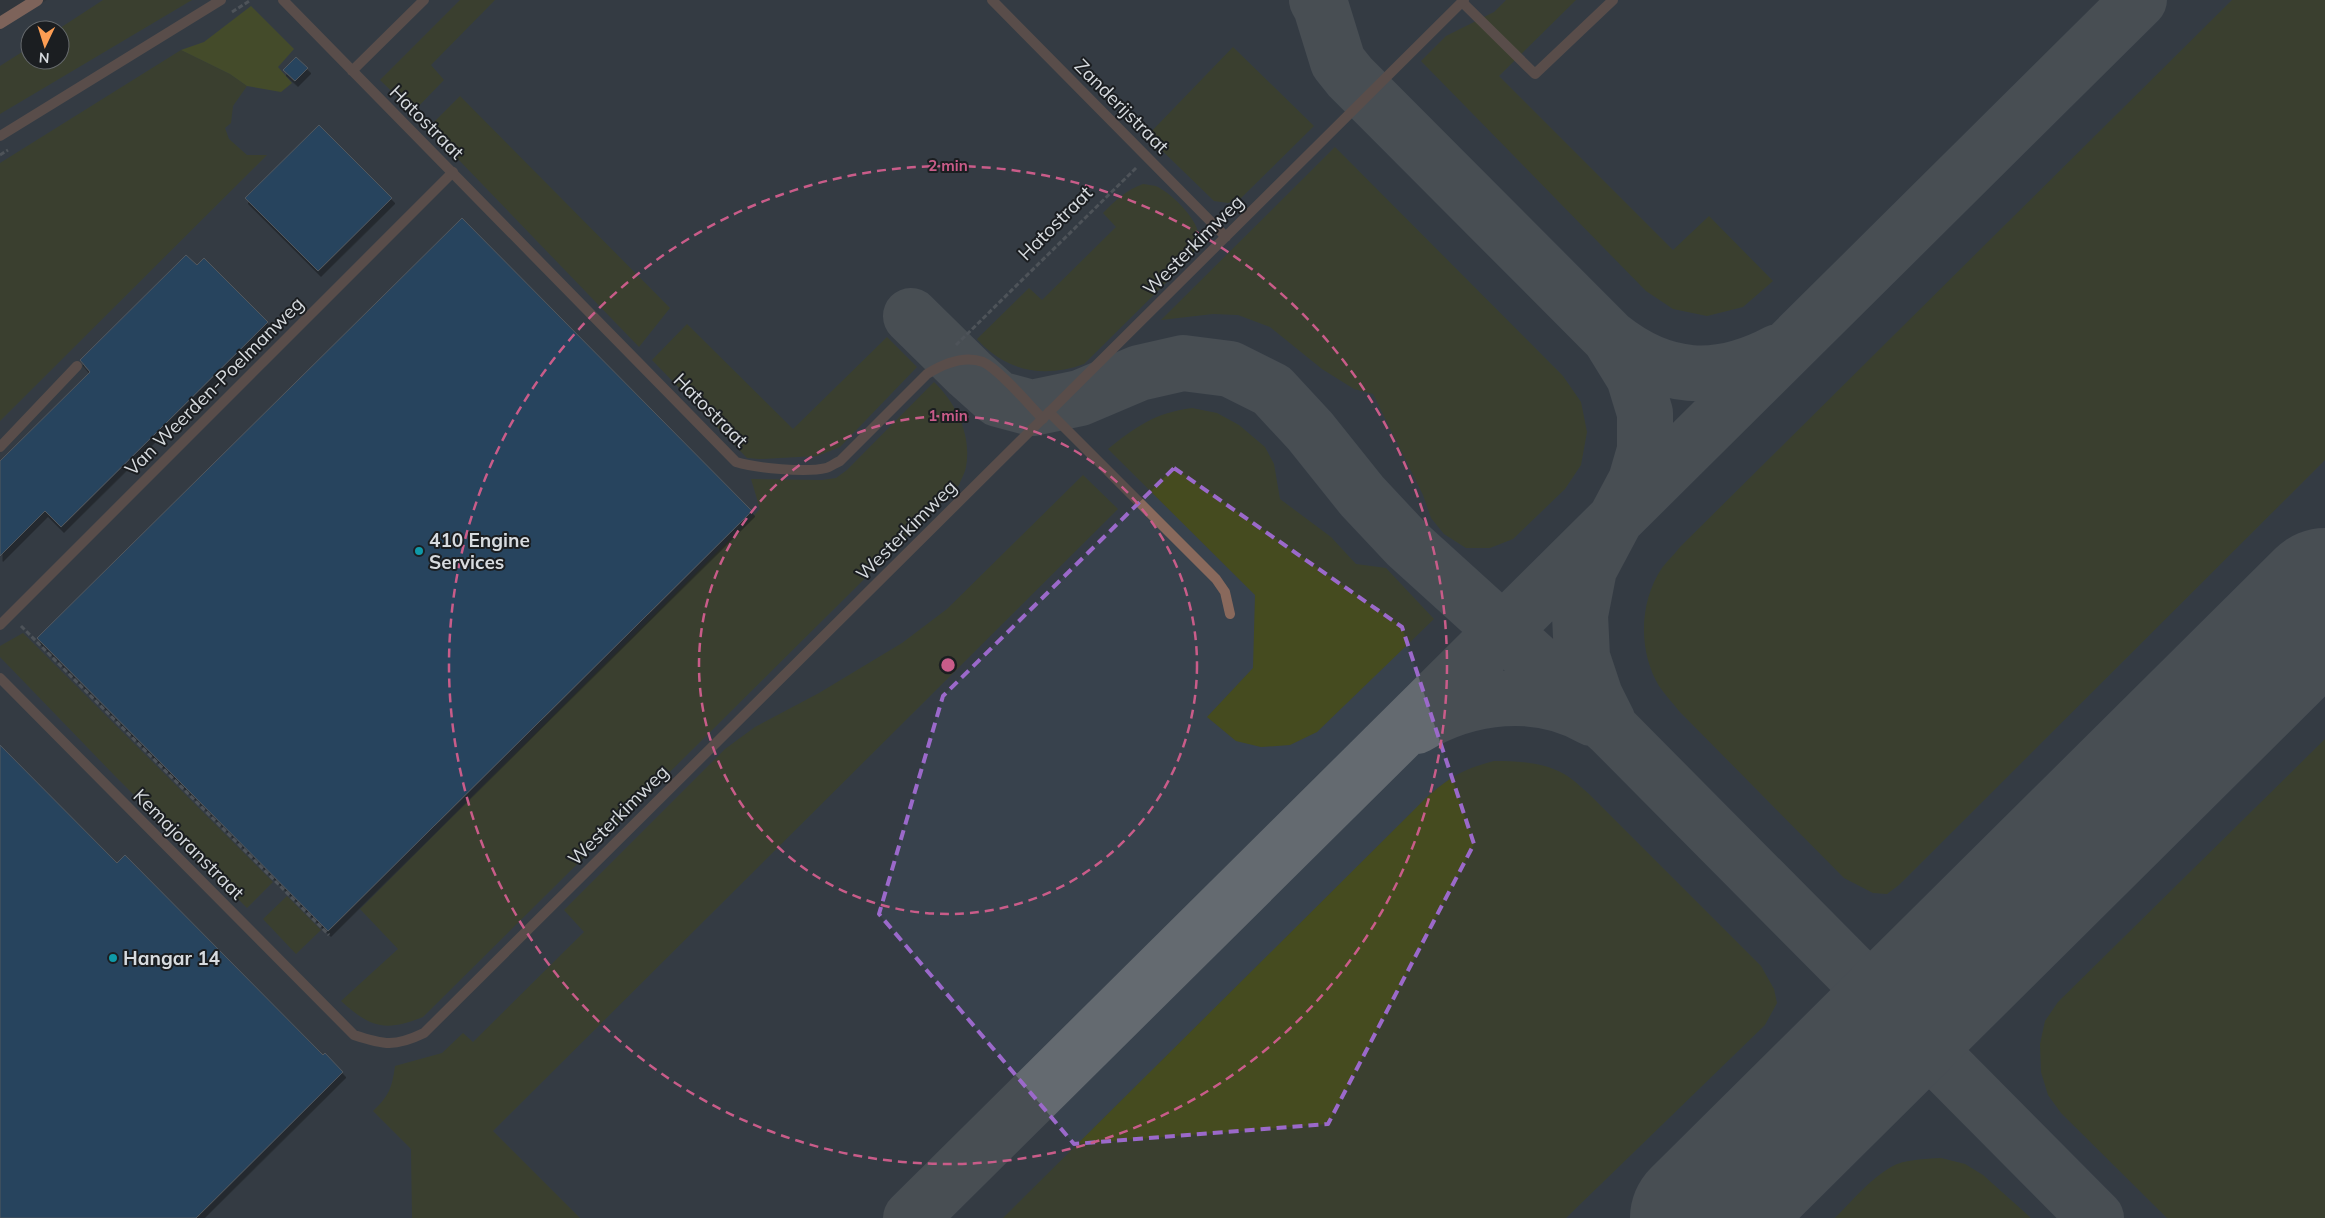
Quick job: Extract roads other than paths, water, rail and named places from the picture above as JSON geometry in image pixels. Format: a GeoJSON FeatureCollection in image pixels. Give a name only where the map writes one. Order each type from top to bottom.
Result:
{"type":"FeatureCollection","features":[{"type":"Feature","properties":{"kind":"main road"},"geometry":{"type":"LineString","coordinates":[[0,22],[37,0]]}},
{"type":"Feature","properties":{"kind":"street"},"geometry":{"type":"LineString","coordinates":[[0,136],[221,0]]}},
{"type":"Feature","properties":{"kind":"street","name":"Hatostraat"},"geometry":{"type":"LineString","coordinates":[[283,0],[736,462],[752,467],[827,468],[840,461],[927,374],[944,364],[965,360],[983,362],[1046,415],[1216,579],[1225,592],[1230,614]]}},
{"type":"Feature","properties":{"kind":"street"},"geometry":{"type":"LineString","coordinates":[[352,71],[424,0]]}},
{"type":"Feature","properties":{"kind":"street","name":"Zanderijstraat"},"geometry":{"type":"LineString","coordinates":[[992,0],[1226,237]]}},
{"type":"Feature","properties":{"kind":"street"},"geometry":{"type":"LineString","coordinates":[[1463,1],[1535,74],[1613,0]]}},
{"type":"Feature","properties":{"kind":"street","name":"Westerkimweg"},"geometry":{"type":"LineString","coordinates":[[354,1034],[381,1044],[406,1041],[424,1033],[1463,1]]}},
{"type":"Feature","properties":{"kind":"street","name":"Van Weerden-Poelmanweg"},"geometry":{"type":"LineString","coordinates":[[0,625],[453,172]]}},
{"type":"Feature","properties":{"kind":"street"},"geometry":{"type":"LineString","coordinates":[[0,447],[77,366]]}},
{"type":"Feature","properties":{"kind":"street","name":"Kemajoranstraat"},"geometry":{"type":"LineString","coordinates":[[0,678],[354,1034]]}},
{"type":"Feature","properties":{"kind":"place","name":"410 Engine Services"},"geometry":{"type":"Point","coordinates":[419,551]}},
{"type":"Feature","properties":{"kind":"place","name":"Hangar 14"},"geometry":{"type":"Point","coordinates":[113,958]}}]}
